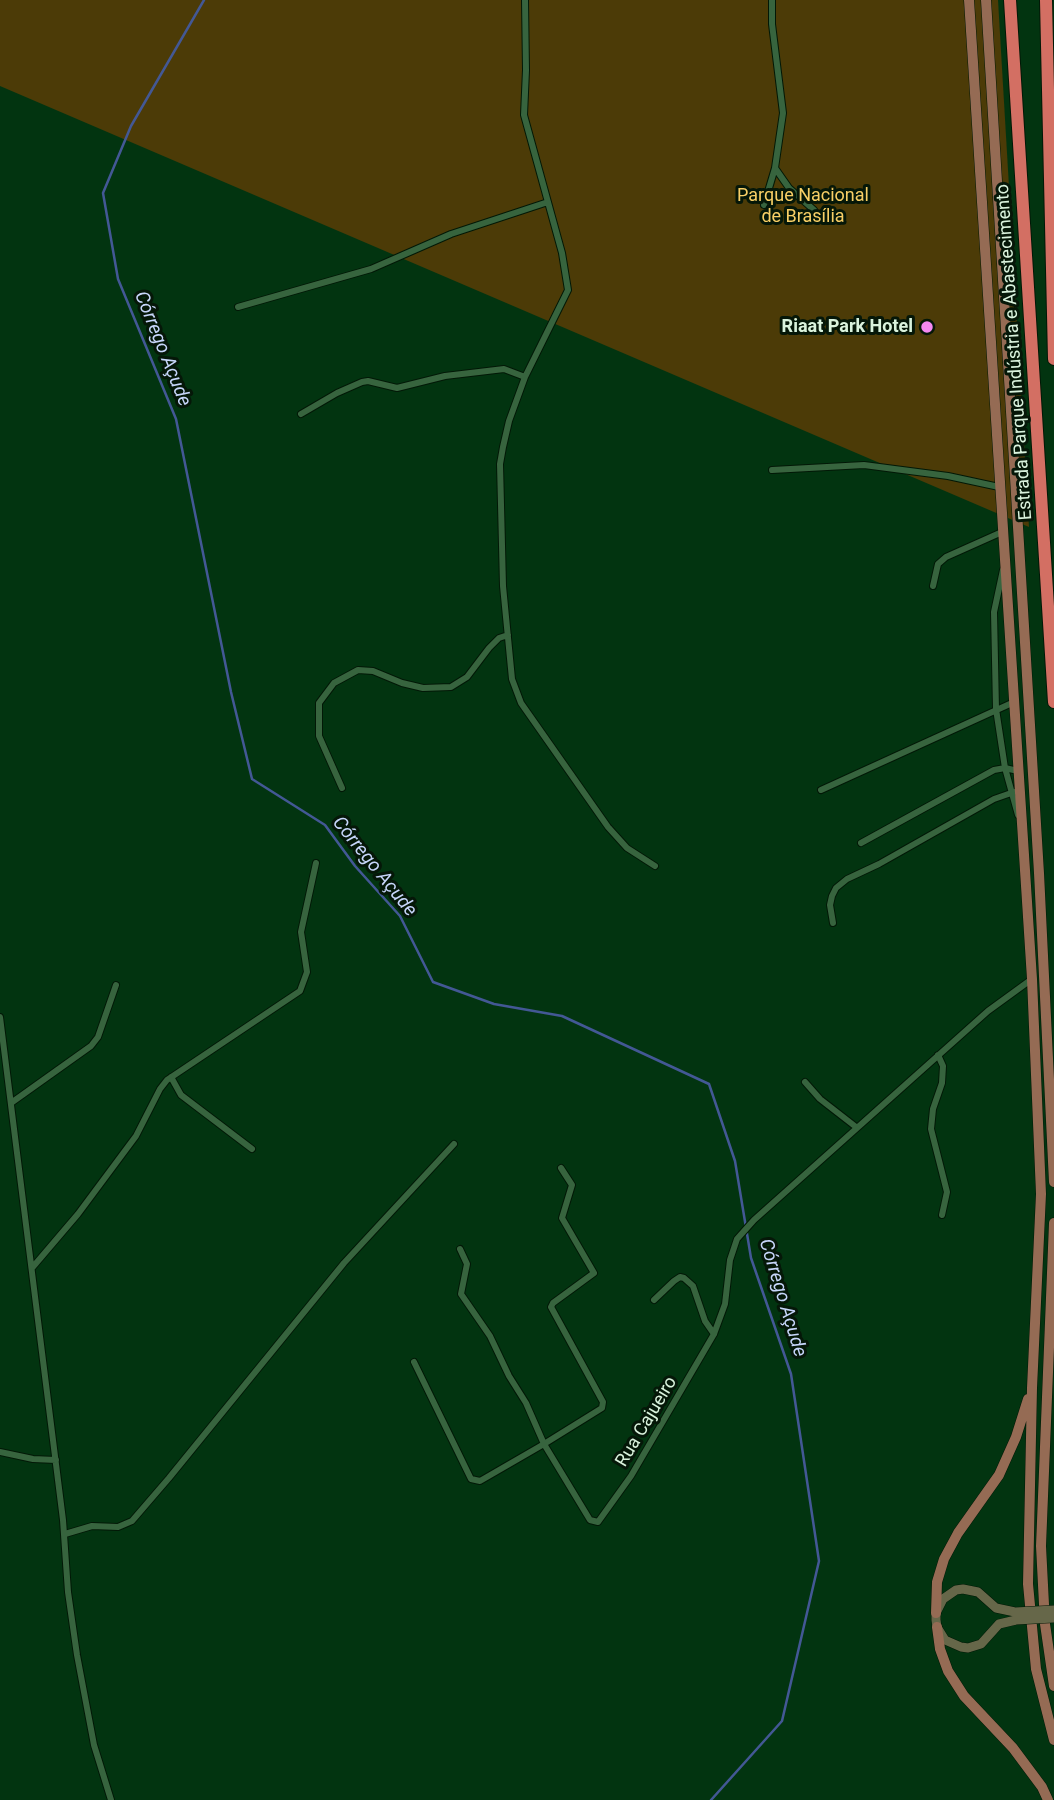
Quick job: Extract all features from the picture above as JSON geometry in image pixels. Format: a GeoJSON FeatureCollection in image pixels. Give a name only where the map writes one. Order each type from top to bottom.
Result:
{"type":"FeatureCollection","features":[{"type":"Feature","properties":{"kind":"highway","name":"Estrada Parque Indústria e Abastecimento"},"geometry":{"type":"LineString","coordinates":[[1010,0],[1054,702]]}},
{"type":"Feature","properties":{"kind":"highway"},"geometry":{"type":"LineString","coordinates":[[1046,0],[1054,359]]}},
{"type":"Feature","properties":{"kind":"highway"},"geometry":{"type":"LineString","coordinates":[[1049,105],[1054,120]]}},
{"type":"Feature","properties":{"kind":"highway"},"geometry":{"type":"LineString","coordinates":[[1027,274],[1034,282],[1039,283],[1048,280],[1052,275]]}},
{"type":"Feature","properties":{"kind":"main road"},"geometry":{"type":"LineString","coordinates":[[970,0],[1018,771],[1015,792],[1021,823],[1032,979],[1041,1194],[1032,1388],[1028,1584],[1036,1669],[1054,1740]]}},
{"type":"Feature","properties":{"kind":"main road"},"geometry":{"type":"LineString","coordinates":[[986,0],[1039,873],[1054,1181]]}},
{"type":"Feature","properties":{"kind":"main road"},"geometry":{"type":"LineString","coordinates":[[1054,1223],[1041,1546],[1045,1624],[1054,1686]]}},
{"type":"Feature","properties":{"kind":"main road"},"geometry":{"type":"LineString","coordinates":[[1051,1321],[1054,1343]]}},
{"type":"Feature","properties":{"kind":"main road"},"geometry":{"type":"LineString","coordinates":[[936,1613],[937,1582],[944,1559],[958,1533],[999,1475],[1016,1437],[1032,1388]]}},
{"type":"Feature","properties":{"kind":"main road"},"geometry":{"type":"LineString","coordinates":[[937,1627],[940,1649],[948,1671],[964,1696],[1013,1748],[1042,1787],[1048,1800]]}},
{"type":"Feature","properties":{"kind":"street"},"geometry":{"type":"LineString","coordinates":[[525,0],[524,115],[565,266],[568,290],[525,377],[509,421],[500,464],[503,586],[512,679],[521,703],[608,827],[627,848],[655,866]]}},
{"type":"Feature","properties":{"kind":"street"},"geometry":{"type":"LineString","coordinates":[[764,205],[775,168],[783,113],[772,24],[772,0]]}},
{"type":"Feature","properties":{"kind":"street"},"geometry":{"type":"LineString","coordinates":[[775,168],[789,188],[814,210]]}},
{"type":"Feature","properties":{"kind":"street"},"geometry":{"type":"LineString","coordinates":[[238,307],[371,269],[451,234],[548,202]]}},
{"type":"Feature","properties":{"kind":"street"},"geometry":{"type":"LineString","coordinates":[[301,414],[337,393],[368,381],[397,388],[455,374],[504,369],[525,377]]}},
{"type":"Feature","properties":{"kind":"street"},"geometry":{"type":"LineString","coordinates":[[772,470],[864,465],[948,476],[999,487]]}},
{"type":"Feature","properties":{"kind":"street"},"geometry":{"type":"LineString","coordinates":[[933,586],[938,564],[946,557],[1002,532]]}},
{"type":"Feature","properties":{"kind":"street"},"geometry":{"type":"LineString","coordinates":[[833,923],[830,905],[832,896],[846,879],[879,864],[994,799],[1015,792],[1005,768],[996,709],[994,612],[1004,565]]}},
{"type":"Feature","properties":{"kind":"street"},"geometry":{"type":"LineString","coordinates":[[342,788],[319,736],[319,704],[334,683],[358,670],[373,671],[423,688],[451,687],[467,677],[499,638],[508,635]]}},
{"type":"Feature","properties":{"kind":"street"},"geometry":{"type":"LineString","coordinates":[[821,790],[1012,703]]}},
{"type":"Feature","properties":{"kind":"street"},"geometry":{"type":"LineString","coordinates":[[861,843],[994,770],[1005,768],[1018,771]]}},
{"type":"Feature","properties":{"kind":"street"},"geometry":{"type":"LineString","coordinates":[[32,1268],[78,1214],[136,1136],[160,1089],[172,1077],[300,991],[307,972],[301,932],[316,863]]}},
{"type":"Feature","properties":{"kind":"street"},"geometry":{"type":"LineString","coordinates":[[805,1082],[820,1099],[856,1127],[988,1011],[1032,979]]}},
{"type":"Feature","properties":{"kind":"street"},"geometry":{"type":"LineString","coordinates":[[11,1103],[91,1046],[98,1037],[116,985]]}},
{"type":"Feature","properties":{"kind":"street"},"geometry":{"type":"LineString","coordinates":[[0,1017],[65,1534],[68,1592],[76,1655],[94,1745],[111,1800]]}},
{"type":"Feature","properties":{"kind":"street"},"geometry":{"type":"LineString","coordinates":[[938,1055],[943,1066],[942,1083],[933,1109],[931,1129],[947,1192],[942,1215]]}},
{"type":"Feature","properties":{"kind":"street"},"geometry":{"type":"LineString","coordinates":[[172,1077],[181,1096],[251,1149]]}},
{"type":"Feature","properties":{"kind":"street","name":"Rua Cajueiro"},"geometry":{"type":"LineString","coordinates":[[544,1444],[590,1520],[598,1522],[631,1476],[714,1334],[725,1304],[730,1260],[737,1239],[754,1220],[856,1127]]}},
{"type":"Feature","properties":{"kind":"street"},"geometry":{"type":"LineString","coordinates":[[65,1534],[92,1526],[118,1527],[132,1521],[344,1262],[454,1144]]}},
{"type":"Feature","properties":{"kind":"street"},"geometry":{"type":"LineString","coordinates":[[414,1362],[471,1479],[475,1482],[544,1444],[604,1405],[551,1307],[594,1273],[562,1218],[572,1185],[561,1168]]}},
{"type":"Feature","properties":{"kind":"street"},"geometry":{"type":"LineString","coordinates":[[460,1248],[467,1264],[461,1294],[490,1336],[509,1376],[526,1403],[544,1444]]}},
{"type":"Feature","properties":{"kind":"street"},"geometry":{"type":"LineString","coordinates":[[654,1300],[674,1281],[680,1277],[684,1278],[693,1286],[705,1321],[714,1334]]}},
{"type":"Feature","properties":{"kind":"street"},"geometry":{"type":"LineString","coordinates":[[0,1452],[56,1461]]}},
{"type":"Feature","properties":{"kind":"street"},"geometry":{"type":"LineString","coordinates":[[1054,1610],[1015,1616],[999,1624],[981,1644],[968,1648],[946,1640],[937,1627],[936,1613],[943,1599],[963,1589],[978,1592],[996,1608],[1015,1616],[1054,1618]]}},
{"type":"Feature","properties":{"kind":"green space","name":"Parque Nacional de Brasília"},"geometry":{"type":"Polygon","coordinates":[[[0,0],[998,0],[1029,527],[0,86],[0,0]]]}},
{"type":"Feature","properties":{"kind":"waterway","name":"Córrego Açude"},"geometry":{"type":"LineString","coordinates":[[204,0],[131,126],[103,193],[118,279],[176,419],[231,692],[252,779],[325,825],[355,866],[400,916],[433,982],[494,1004],[562,1016],[709,1084],[735,1161],[751,1258],[791,1374],[819,1561],[782,1721],[711,1800]]}},
{"type":"Feature","properties":{"kind":"place","name":"Riaat Park Hotel"},"geometry":{"type":"Point","coordinates":[927,327]}}]}
